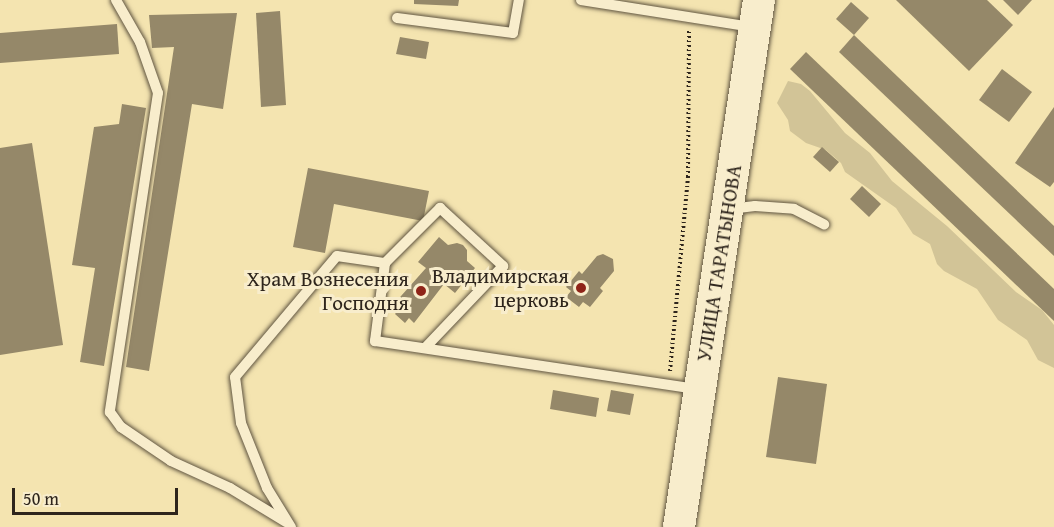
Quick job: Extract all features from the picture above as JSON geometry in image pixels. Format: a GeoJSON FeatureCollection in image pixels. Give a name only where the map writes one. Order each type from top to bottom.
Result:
{"type":"FeatureCollection","features":[{"type":"Feature","properties":{"kind":"street","name":"УЛИЦА ТАРАТЫНОВА"},"geometry":{"type":"LineString","coordinates":[[680,527],[757,14]]}},
{"type":"Feature","properties":{"kind":"lane"},"geometry":{"type":"LineString","coordinates":[[116,0],[140,42],[158,93],[110,412],[121,427],[161,455],[230,488],[290,525]]}},
{"type":"Feature","properties":{"kind":"lane"},"geometry":{"type":"LineString","coordinates":[[397,18],[513,33],[519,0]]}},
{"type":"Feature","properties":{"kind":"lane"},"geometry":{"type":"LineString","coordinates":[[580,0],[689,17],[757,14]]}},
{"type":"Feature","properties":{"kind":"lane"},"geometry":{"type":"LineString","coordinates":[[727,209],[755,206],[794,209],[824,224]]}},
{"type":"Feature","properties":{"kind":"lane"},"geometry":{"type":"LineString","coordinates":[[425,348],[503,266],[440,208],[385,263],[375,341],[669,383],[699,390]]}},
{"type":"Feature","properties":{"kind":"lane"},"geometry":{"type":"LineString","coordinates":[[290,525],[267,488],[241,423],[235,377],[337,256],[385,263]]}},
{"type":"Feature","properties":{"kind":"path"},"geometry":{"type":"LineString","coordinates":[[669,383],[688,177],[689,17]]}},
{"type":"Feature","properties":{"kind":"shaded area"},"geometry":{"type":"Polygon","coordinates":[[[788,81],[801,84],[810,91],[845,133],[870,153],[892,181],[947,226],[1016,292],[1042,310],[1054,325],[1054,368],[1038,360],[1027,340],[998,320],[977,289],[944,271],[937,264],[930,244],[913,234],[896,208],[845,172],[841,163],[826,150],[806,143],[790,131],[788,120],[777,103],[788,81]]]}},
{"type":"Feature","properties":{"kind":"building"},"geometry":{"type":"Polygon","coordinates":[[[414,0],[459,0],[458,6],[414,4],[414,0]]]}},
{"type":"Feature","properties":{"kind":"building"},"geometry":{"type":"Polygon","coordinates":[[[896,0],[987,0],[1013,25],[969,71],[896,0]]]}},
{"type":"Feature","properties":{"kind":"building"},"geometry":{"type":"Polygon","coordinates":[[[1003,0],[1032,0],[1018,15],[1003,0]]]}},
{"type":"Feature","properties":{"kind":"building"},"geometry":{"type":"Polygon","coordinates":[[[851,2],[869,18],[854,35],[836,19],[851,2]]]}},
{"type":"Feature","properties":{"kind":"building"},"geometry":{"type":"Polygon","coordinates":[[[280,11],[286,105],[261,107],[256,13],[280,11]]]}},
{"type":"Feature","properties":{"kind":"building"},"geometry":{"type":"Polygon","coordinates":[[[237,13],[223,109],[192,104],[149,371],[126,367],[174,47],[152,48],[149,15],[237,13]]]}},
{"type":"Feature","properties":{"kind":"building"},"geometry":{"type":"Polygon","coordinates":[[[117,24],[119,54],[0,63],[0,33],[117,24]]]}},
{"type":"Feature","properties":{"kind":"building"},"geometry":{"type":"Polygon","coordinates":[[[854,35],[1054,226],[1054,256],[839,52],[854,35]]]}},
{"type":"Feature","properties":{"kind":"building"},"geometry":{"type":"Polygon","coordinates":[[[400,37],[429,42],[426,59],[396,54],[400,37]]]}},
{"type":"Feature","properties":{"kind":"building"},"geometry":{"type":"Polygon","coordinates":[[[806,52],[1054,289],[1054,321],[790,69],[806,52]]]}},
{"type":"Feature","properties":{"kind":"building"},"geometry":{"type":"Polygon","coordinates":[[[1002,69],[1032,92],[1009,122],[979,100],[1002,69]]]}},
{"type":"Feature","properties":{"kind":"building"},"geometry":{"type":"Polygon","coordinates":[[[122,104],[146,108],[104,366],[80,362],[95,268],[72,265],[94,127],[119,124],[122,104]]]}},
{"type":"Feature","properties":{"kind":"building"},"geometry":{"type":"Polygon","coordinates":[[[1054,107],[1054,182],[1050,187],[1015,163],[1054,107]]]}},
{"type":"Feature","properties":{"kind":"building"},"geometry":{"type":"Polygon","coordinates":[[[32,143],[63,345],[0,355],[0,148],[32,143]]]}},
{"type":"Feature","properties":{"kind":"building"},"geometry":{"type":"Polygon","coordinates":[[[822,147],[839,162],[830,172],[813,157],[822,147]]]}},
{"type":"Feature","properties":{"kind":"building"},"geometry":{"type":"Polygon","coordinates":[[[308,168],[429,191],[423,221],[334,204],[325,253],[293,247],[308,168]]]}},
{"type":"Feature","properties":{"kind":"building"},"geometry":{"type":"Polygon","coordinates":[[[862,186],[881,204],[869,217],[850,199],[862,186]]]}},
{"type":"Feature","properties":{"kind":"building"},"geometry":{"type":"Polygon","coordinates":[[[439,237],[448,245],[457,243],[463,245],[467,250],[467,261],[475,268],[455,293],[444,284],[414,323],[409,318],[405,323],[395,314],[398,310],[393,305],[426,268],[418,262],[439,237]]]}},
{"type":"Feature","properties":{"kind":"building"},"geometry":{"type":"Polygon","coordinates":[[[603,254],[613,259],[614,271],[600,288],[603,291],[590,307],[583,302],[579,307],[566,297],[571,291],[566,287],[579,271],[582,274],[597,256],[603,254]]]}},
{"type":"Feature","properties":{"kind":"building"},"geometry":{"type":"Polygon","coordinates":[[[778,377],[827,384],[816,464],[766,457],[778,377]]]}},
{"type":"Feature","properties":{"kind":"building"},"geometry":{"type":"Polygon","coordinates":[[[553,390],[599,398],[596,417],[550,409],[553,390]]]}},
{"type":"Feature","properties":{"kind":"building"},"geometry":{"type":"Polygon","coordinates":[[[611,390],[634,394],[630,415],[607,411],[611,390]]]}},
{"type":"Feature","properties":{"kind":"place","name":"Владимирская церковь"},"geometry":{"type":"Point","coordinates":[581,288]}},
{"type":"Feature","properties":{"kind":"place","name":"Храм Вознесения Господня"},"geometry":{"type":"Point","coordinates":[421,291]}}]}
